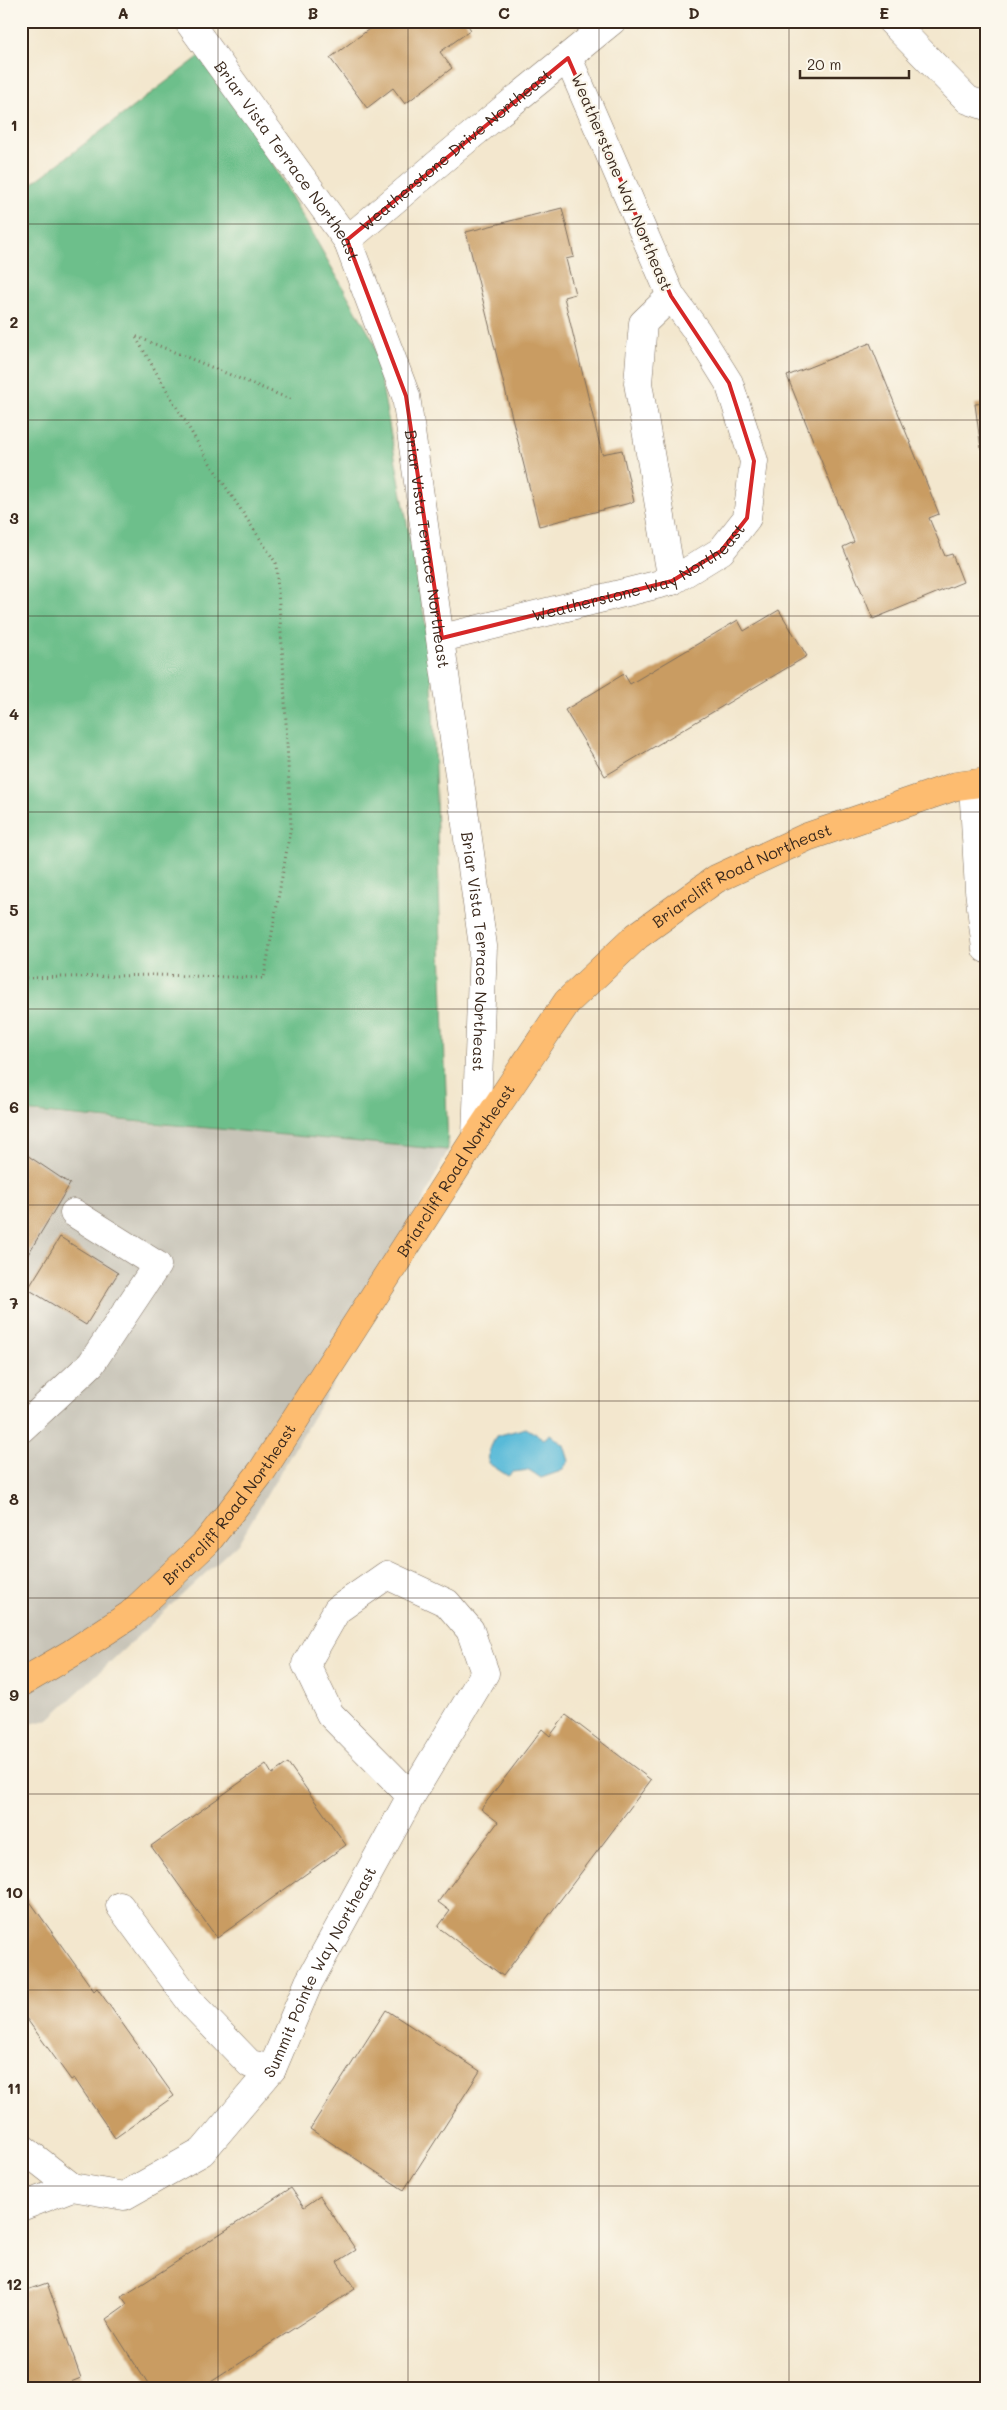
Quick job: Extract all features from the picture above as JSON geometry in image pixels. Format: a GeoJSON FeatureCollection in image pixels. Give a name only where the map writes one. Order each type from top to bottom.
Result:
{"type":"FeatureCollection","features":[{"type":"Feature","properties":{"kind":"main road","name":"Briarcliff Road Northeast"},"geometry":{"type":"LineString","coordinates":[[21,1683],[58,1662],[130,1615],[207,1542],[262,1471],[476,1137],[567,1002],[637,936],[716,879],[807,837],[956,786],[979,783]]}},
{"type":"Feature","properties":{"kind":"street","name":"Weatherstone Drive Northeast"},"geometry":{"type":"LineString","coordinates":[[347,240],[612,21]]}},
{"type":"Feature","properties":{"kind":"street"},"geometry":{"type":"LineString","coordinates":[[891,21],[968,100],[986,106]]}},
{"type":"Feature","properties":{"kind":"street","name":"Briar Vista Terrace Northeast"},"geometry":{"type":"LineString","coordinates":[[201,26],[347,240],[406,396],[442,638],[483,946],[476,1137]]}},
{"type":"Feature","properties":{"kind":"street","name":"Weatherstone Way Northeast"},"geometry":{"type":"LineString","coordinates":[[442,638],[672,581],[721,551],[747,518],[754,461],[729,383],[696,330],[671,296],[568,58]]}},
{"type":"Feature","properties":{"kind":"street"},"geometry":{"type":"LineString","coordinates":[[671,296],[644,323],[638,383],[672,581]]}},
{"type":"Feature","properties":{"kind":"street"},"geometry":{"type":"LineString","coordinates":[[979,783],[979,890],[986,949]]}},
{"type":"Feature","properties":{"kind":"street"},"geometry":{"type":"LineString","coordinates":[[21,1429],[91,1364],[157,1265],[74,1212]]}},
{"type":"Feature","properties":{"kind":"street","name":"Summit Pointe Way Northeast"},"geometry":{"type":"LineString","coordinates":[[21,2147],[72,2187],[124,2196],[202,2152],[272,2069],[309,1982],[410,1796],[485,1673],[470,1630],[447,1603],[387,1575],[337,1610],[306,1664],[330,1714],[410,1796]]}},
{"type":"Feature","properties":{"kind":"street"},"geometry":{"type":"LineString","coordinates":[[120,1906],[192,2004],[250,2064],[272,2069]]}},
{"type":"Feature","properties":{"kind":"street"},"geometry":{"type":"LineString","coordinates":[[21,2207],[72,2187]]}},
{"type":"Feature","properties":{"kind":"path"},"geometry":{"type":"LineString","coordinates":[[21,978],[155,975],[264,978],[291,826],[276,563],[206,457],[135,336],[292,400]]}},
{"type":"Feature","properties":{"kind":"highlighted area"},"geometry":{"type":"Polygon","coordinates":[[[568,58],[671,296],[729,383],[754,461],[747,518],[721,551],[672,581],[442,638],[406,396],[347,240],[568,58]]]}},
{"type":"Feature","properties":{"kind":"shaded area"},"geometry":{"type":"Polygon","coordinates":[[[21,1112],[448,1150],[331,1387],[239,1542],[48,1720],[21,1726],[21,1112]]]}},
{"type":"Feature","properties":{"kind":"green space"},"geometry":{"type":"Polygon","coordinates":[[[208,50],[374,342],[431,654],[448,1150],[21,1111],[21,192],[208,50]]]}},
{"type":"Feature","properties":{"kind":"water"},"geometry":{"type":"Polygon","coordinates":[[[526,1428],[544,1439],[550,1434],[564,1445],[569,1461],[561,1471],[541,1478],[529,1470],[513,1472],[508,1476],[488,1463],[489,1451],[496,1436],[526,1428]]]}},
{"type":"Feature","properties":{"kind":"building"},"geometry":{"type":"Polygon","coordinates":[[[380,21],[465,21],[471,30],[440,52],[452,68],[405,104],[393,88],[367,108],[330,58],[380,21]]]}},
{"type":"Feature","properties":{"kind":"building"},"geometry":{"type":"Polygon","coordinates":[[[562,208],[574,257],[566,259],[575,294],[564,297],[602,454],[622,450],[634,502],[539,526],[466,232],[562,208]]]}},
{"type":"Feature","properties":{"kind":"building"},"geometry":{"type":"Polygon","coordinates":[[[870,343],[939,514],[929,518],[945,556],[952,554],[963,582],[873,619],[843,547],[854,542],[787,376],[870,343]]]}},
{"type":"Feature","properties":{"kind":"building"},"geometry":{"type":"Polygon","coordinates":[[[986,403],[986,449],[981,449],[975,404],[986,403]]]}},
{"type":"Feature","properties":{"kind":"building"},"geometry":{"type":"Polygon","coordinates":[[[779,610],[807,656],[605,776],[565,710],[624,674],[630,684],[738,620],[744,631],[779,610]]]}},
{"type":"Feature","properties":{"kind":"building"},"geometry":{"type":"Polygon","coordinates":[[[21,1151],[70,1184],[21,1266],[21,1151]]]}},
{"type":"Feature","properties":{"kind":"building"},"geometry":{"type":"Polygon","coordinates":[[[60,1237],[118,1273],[86,1325],[28,1289],[60,1237]]]}},
{"type":"Feature","properties":{"kind":"building"},"geometry":{"type":"Polygon","coordinates":[[[566,1715],[651,1780],[503,1976],[438,1927],[450,1911],[438,1902],[498,1822],[481,1809],[542,1729],[550,1736],[566,1715]]]}},
{"type":"Feature","properties":{"kind":"building"},"geometry":{"type":"Polygon","coordinates":[[[288,1763],[346,1845],[217,1938],[151,1846],[266,1764],[272,1774],[288,1763]]]}},
{"type":"Feature","properties":{"kind":"building"},"geometry":{"type":"Polygon","coordinates":[[[21,1889],[94,1991],[97,1988],[174,2096],[115,2138],[74,2078],[71,2080],[21,2011],[21,1889]]]}},
{"type":"Feature","properties":{"kind":"building"},"geometry":{"type":"Polygon","coordinates":[[[386,2010],[480,2071],[404,2190],[310,2129],[386,2010]]]}},
{"type":"Feature","properties":{"kind":"building"},"geometry":{"type":"Polygon","coordinates":[[[291,2188],[304,2207],[320,2196],[356,2250],[337,2262],[355,2289],[200,2389],[151,2389],[106,2319],[127,2304],[122,2297],[291,2188]]]}},
{"type":"Feature","properties":{"kind":"building"},"geometry":{"type":"Polygon","coordinates":[[[47,2283],[81,2378],[53,2389],[21,2389],[21,2292],[47,2283]]]}}]}
